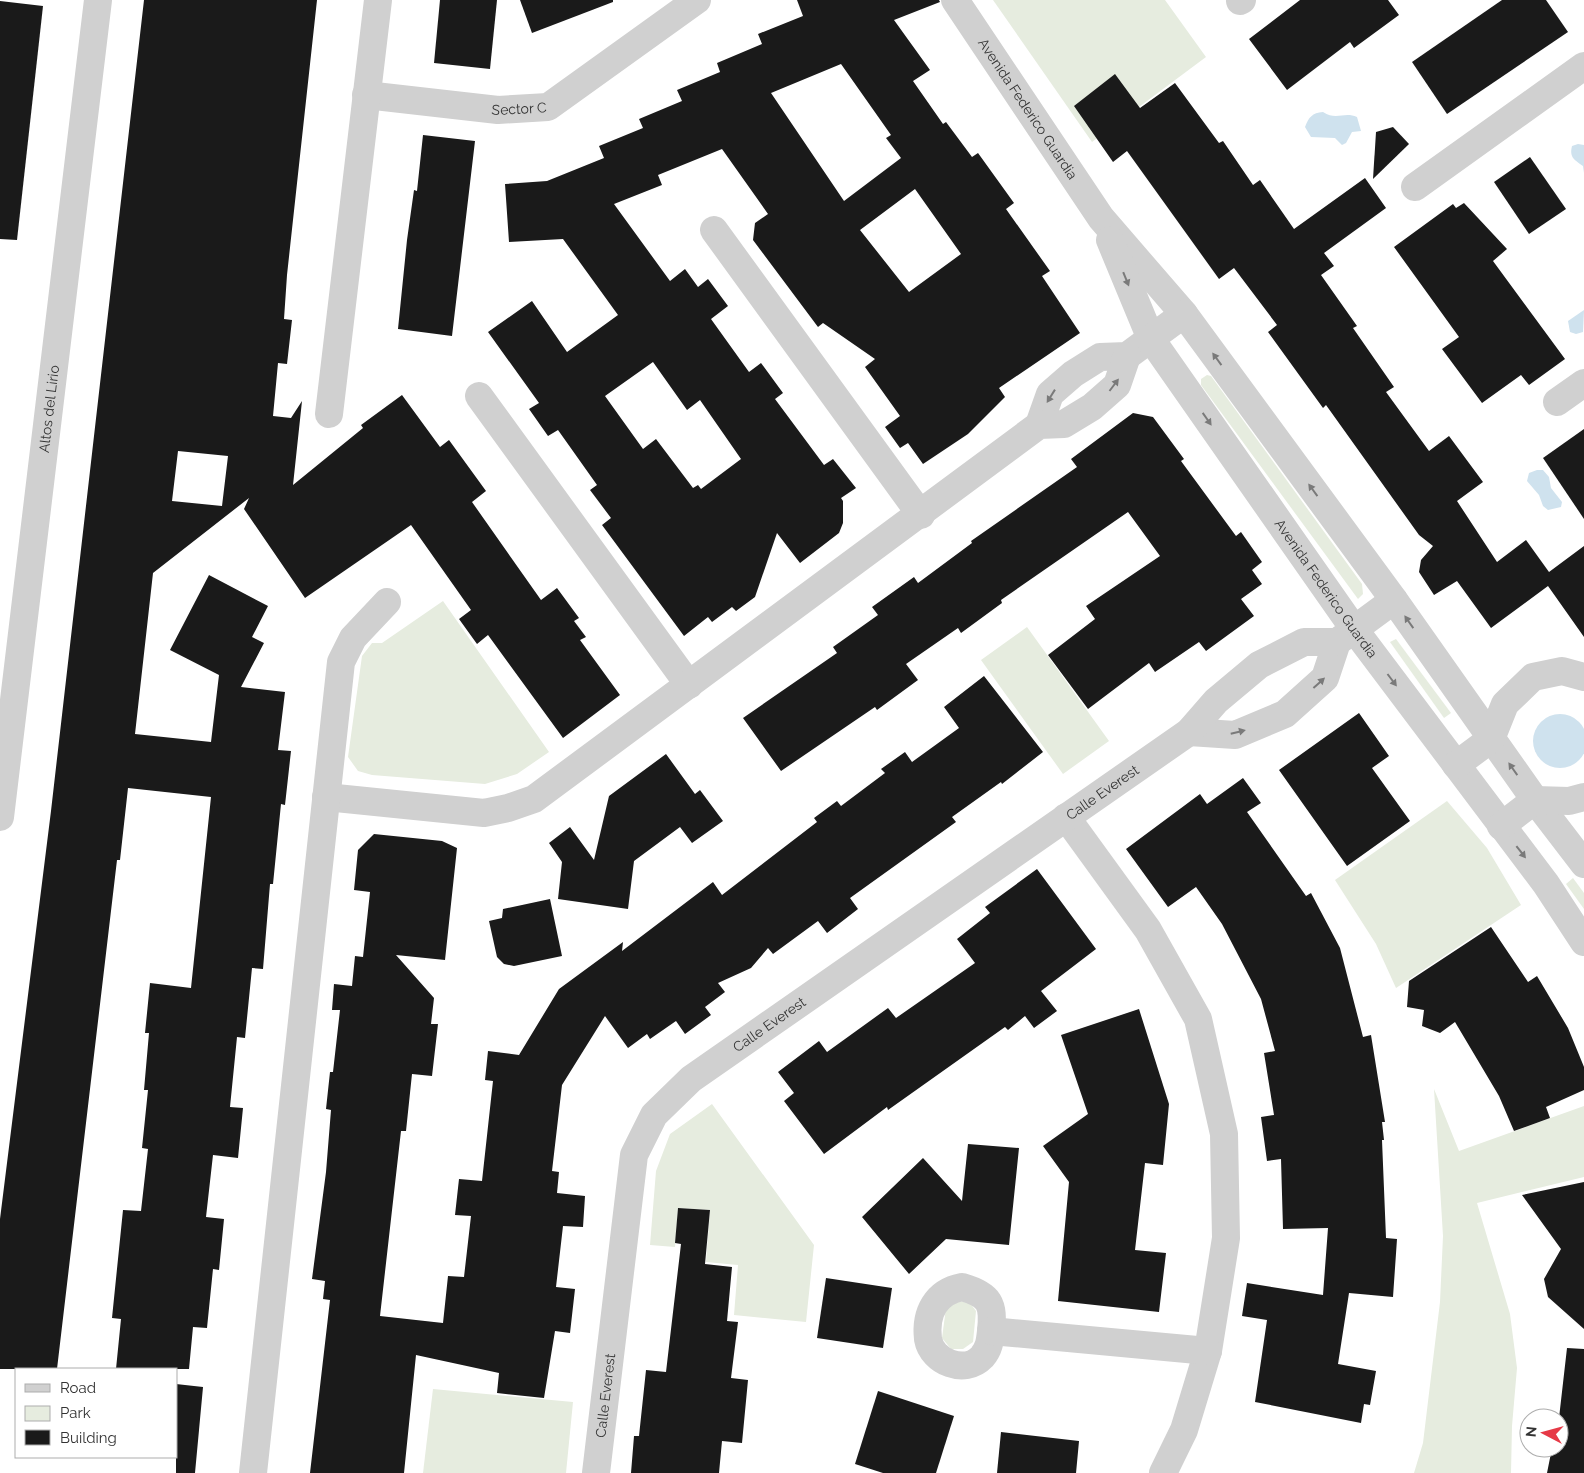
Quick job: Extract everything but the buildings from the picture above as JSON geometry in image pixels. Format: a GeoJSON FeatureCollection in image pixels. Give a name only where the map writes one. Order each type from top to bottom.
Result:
{"type":"FeatureCollection","features":[{"type":"Feature","properties":{"kind":"street","name":"Altos del Lirio"},"geometry":{"type":"LineString","coordinates":[[0,817],[98,0]]}},
{"type":"Feature","properties":{"kind":"street"},"geometry":{"type":"LineString","coordinates":[[329,414],[378,0]]}},
{"type":"Feature","properties":{"kind":"street","name":"Sector C"},"geometry":{"type":"LineString","coordinates":[[366,95],[498,110],[548,107],[697,0]]}},
{"type":"Feature","properties":{"kind":"street","name":"Avenida Federico Guardia"},"geometry":{"type":"LineString","coordinates":[[955,0],[1101,218],[1184,314],[1394,600],[1535,800],[1584,864]]}},
{"type":"Feature","properties":{"kind":"street"},"geometry":{"type":"LineString","coordinates":[[1415,187],[1584,66]]}},
{"type":"Feature","properties":{"kind":"street","name":"Avenida Federico Guardia"},"geometry":{"type":"LineString","coordinates":[[1101,218],[1151,339],[1346,636],[1456,765],[1546,884],[1584,942]]}},
{"type":"Feature","properties":{"kind":"street"},"geometry":{"type":"LineString","coordinates":[[714,230],[921,515]]}},
{"type":"Feature","properties":{"kind":"street"},"geometry":{"type":"LineString","coordinates":[[1040,425],[1050,394],[1073,374],[1100,357],[1127,356],[1184,314]]}},
{"type":"Feature","properties":{"kind":"street"},"geometry":{"type":"LineString","coordinates":[[326,797],[484,813],[508,808],[534,798],[921,515],[1040,425],[1064,424],[1092,406],[1117,384],[1127,356]]}},
{"type":"Feature","properties":{"kind":"street"},"geometry":{"type":"LineString","coordinates":[[1557,402],[1584,383]]}},
{"type":"Feature","properties":{"kind":"street"},"geometry":{"type":"LineString","coordinates":[[479,396],[689,685]]}},
{"type":"Feature","properties":{"kind":"street"},"geometry":{"type":"LineString","coordinates":[[1189,732],[1235,735],[1285,714],[1325,678],[1346,636],[1394,600]]}},
{"type":"Feature","properties":{"kind":"street"},"geometry":{"type":"LineString","coordinates":[[253,1473],[341,662],[353,638],[387,602]]}},
{"type":"Feature","properties":{"kind":"street","name":"Calle Everest"},"geometry":{"type":"LineString","coordinates":[[596,1473],[634,1155],[654,1115],[690,1079],[1189,732],[1216,701],[1259,665],[1304,642],[1346,636]]}},
{"type":"Feature","properties":{"kind":"street"},"geometry":{"type":"LineString","coordinates":[[1456,765],[1492,739],[1505,704],[1533,677],[1562,671],[1584,677]]}},
{"type":"Feature","properties":{"kind":"street"},"geometry":{"type":"LineString","coordinates":[[1501,826],[1535,800],[1569,801],[1584,796]]}},
{"type":"Feature","properties":{"kind":"street"},"geometry":{"type":"LineString","coordinates":[[1066,817],[1148,930],[1198,1019],[1224,1134],[1226,1238],[1208,1352],[1184,1430],[1163,1473]]}},
{"type":"Feature","properties":{"kind":"street"},"geometry":{"type":"LineString","coordinates":[[991,1331],[1208,1352]]}},
{"type":"Feature","properties":{"kind":"green space"},"geometry":{"type":"Polygon","coordinates":[[[993,0],[1165,0],[1206,57],[1092,142],[993,0]]]}},
{"type":"Feature","properties":{"kind":"green space"},"geometry":{"type":"Polygon","coordinates":[[[1207,375],[1211,376],[1362,584],[1363,594],[1358,599],[1201,385],[1201,379],[1207,375]]]}},
{"type":"Feature","properties":{"kind":"green space"},"geometry":{"type":"Polygon","coordinates":[[[443,601],[549,752],[517,774],[485,784],[372,775],[358,771],[348,757],[362,656],[372,643],[382,643],[443,601]]]}},
{"type":"Feature","properties":{"kind":"green space"},"geometry":{"type":"Polygon","coordinates":[[[1027,627],[1109,741],[1063,774],[981,660],[1027,627]]]}},
{"type":"Feature","properties":{"kind":"green space"},"geometry":{"type":"Polygon","coordinates":[[[1396,639],[1451,713],[1444,718],[1390,642],[1396,639]]]}},
{"type":"Feature","properties":{"kind":"green space"},"geometry":{"type":"Polygon","coordinates":[[[1447,801],[1487,848],[1521,905],[1396,988],[1376,944],[1335,880],[1447,801]]]}},
{"type":"Feature","properties":{"kind":"green space"},"geometry":{"type":"Polygon","coordinates":[[[1573,878],[1584,893],[1584,909],[1566,884],[1573,878]]]}},
{"type":"Feature","properties":{"kind":"green space"},"geometry":{"type":"Polygon","coordinates":[[[1434,1089],[1459,1151],[1584,1106],[1584,1177],[1477,1203],[1510,1314],[1517,1368],[1512,1426],[1511,1473],[1414,1473],[1423,1443],[1440,1302],[1443,1236],[1434,1089]]]}},
{"type":"Feature","properties":{"kind":"green space"},"geometry":{"type":"Polygon","coordinates":[[[712,1104],[814,1245],[806,1322],[734,1315],[738,1265],[706,1262],[710,1210],[678,1208],[675,1247],[650,1245],[656,1171],[670,1134],[712,1104]]]}},
{"type":"Feature","properties":{"kind":"green space"},"geometry":{"type":"Polygon","coordinates":[[[957,1301],[970,1303],[976,1311],[973,1342],[963,1349],[951,1349],[942,1338],[946,1308],[957,1301]]]}},
{"type":"Feature","properties":{"kind":"green space"},"geometry":{"type":"Polygon","coordinates":[[[433,1389],[573,1402],[566,1473],[423,1473],[433,1389]]]}},
{"type":"Feature","properties":{"kind":"water"},"geometry":{"type":"Polygon","coordinates":[[[1323,112],[1332,116],[1352,115],[1357,117],[1361,131],[1352,132],[1346,143],[1342,145],[1335,138],[1311,137],[1305,127],[1306,124],[1316,113],[1323,112]]]}},
{"type":"Feature","properties":{"kind":"water"},"geometry":{"type":"Polygon","coordinates":[[[1584,145],[1584,173],[1583,166],[1573,158],[1571,153],[1572,146],[1584,145]]]}},
{"type":"Feature","properties":{"kind":"water"},"geometry":{"type":"Polygon","coordinates":[[[1584,310],[1583,332],[1576,334],[1570,332],[1568,321],[1584,310]]]}},
{"type":"Feature","properties":{"kind":"water"},"geometry":{"type":"Polygon","coordinates":[[[1543,470],[1549,477],[1551,488],[1562,502],[1561,507],[1548,510],[1543,506],[1539,495],[1527,481],[1529,473],[1543,470]]]}},
{"type":"Feature","properties":{"kind":"water"},"geometry":{"type":"Polygon","coordinates":[[[1560,714],[1570,716],[1585,731],[1585,751],[1579,760],[1570,766],[1560,768],[1550,766],[1541,760],[1535,751],[1533,741],[1535,731],[1541,722],[1550,716],[1560,714]]]}}]}
